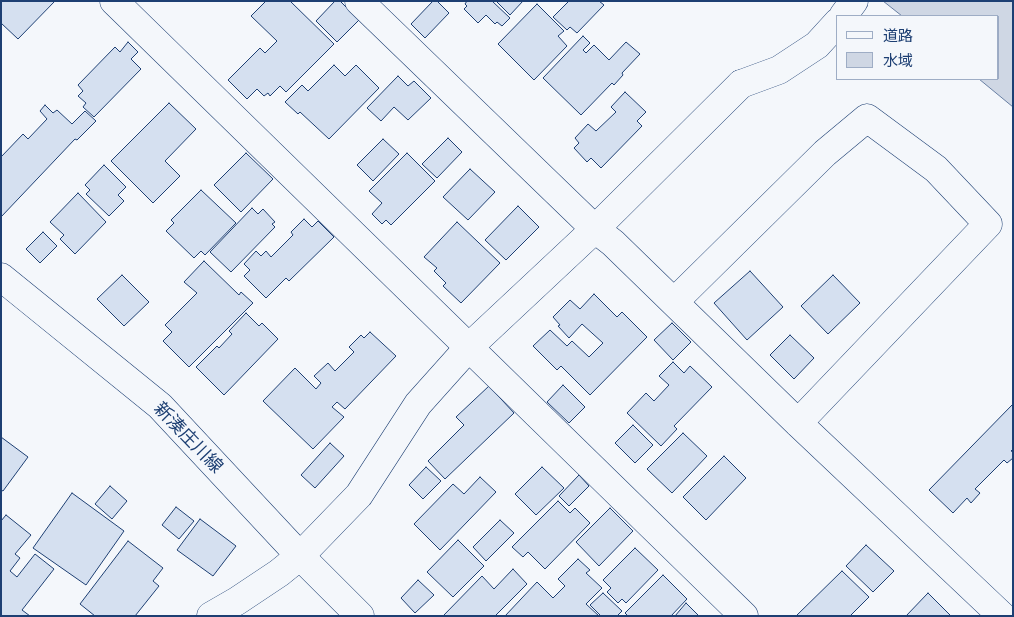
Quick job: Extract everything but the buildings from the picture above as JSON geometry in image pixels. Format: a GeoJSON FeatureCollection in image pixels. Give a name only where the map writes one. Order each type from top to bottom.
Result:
{"type":"FeatureCollection","features":[{"type":"Feature","properties":{"kind":"street"},"geometry":{"type":"LineString","coordinates":[[114,1],[744,616]]}},
{"type":"Feature","properties":{"kind":"street"},"geometry":{"type":"LineString","coordinates":[[359,1],[595,229],[613,243],[798,423],[1002,616]]}},
{"type":"Feature","properties":{"kind":"street"},"geometry":{"type":"LineString","coordinates":[[844,15],[854,1]]}},
{"type":"Feature","properties":{"kind":"street"},"geometry":{"type":"LineString","coordinates":[[211,616],[244,597],[300,556],[359,495],[418,404],[469,347],[595,229],[741,84],[779,70],[816,45],[836,24]]}},
{"type":"Feature","properties":{"kind":"street"},"geometry":{"type":"LineString","coordinates":[[674,302],[825,153],[867,118],[936,170],[988,224],[798,423]]}},
{"type":"Feature","properties":{"kind":"street","name":"新湊庄川線"},"geometry":{"type":"LineString","coordinates":[[1,277],[160,406],[300,556],[360,616]]}},
{"type":"Feature","properties":{"kind":"water"},"geometry":{"type":"Polygon","coordinates":[[[883,1],[1013,1],[1013,107],[980,80],[999,80],[999,15],[901,15],[883,1]]]}}]}
